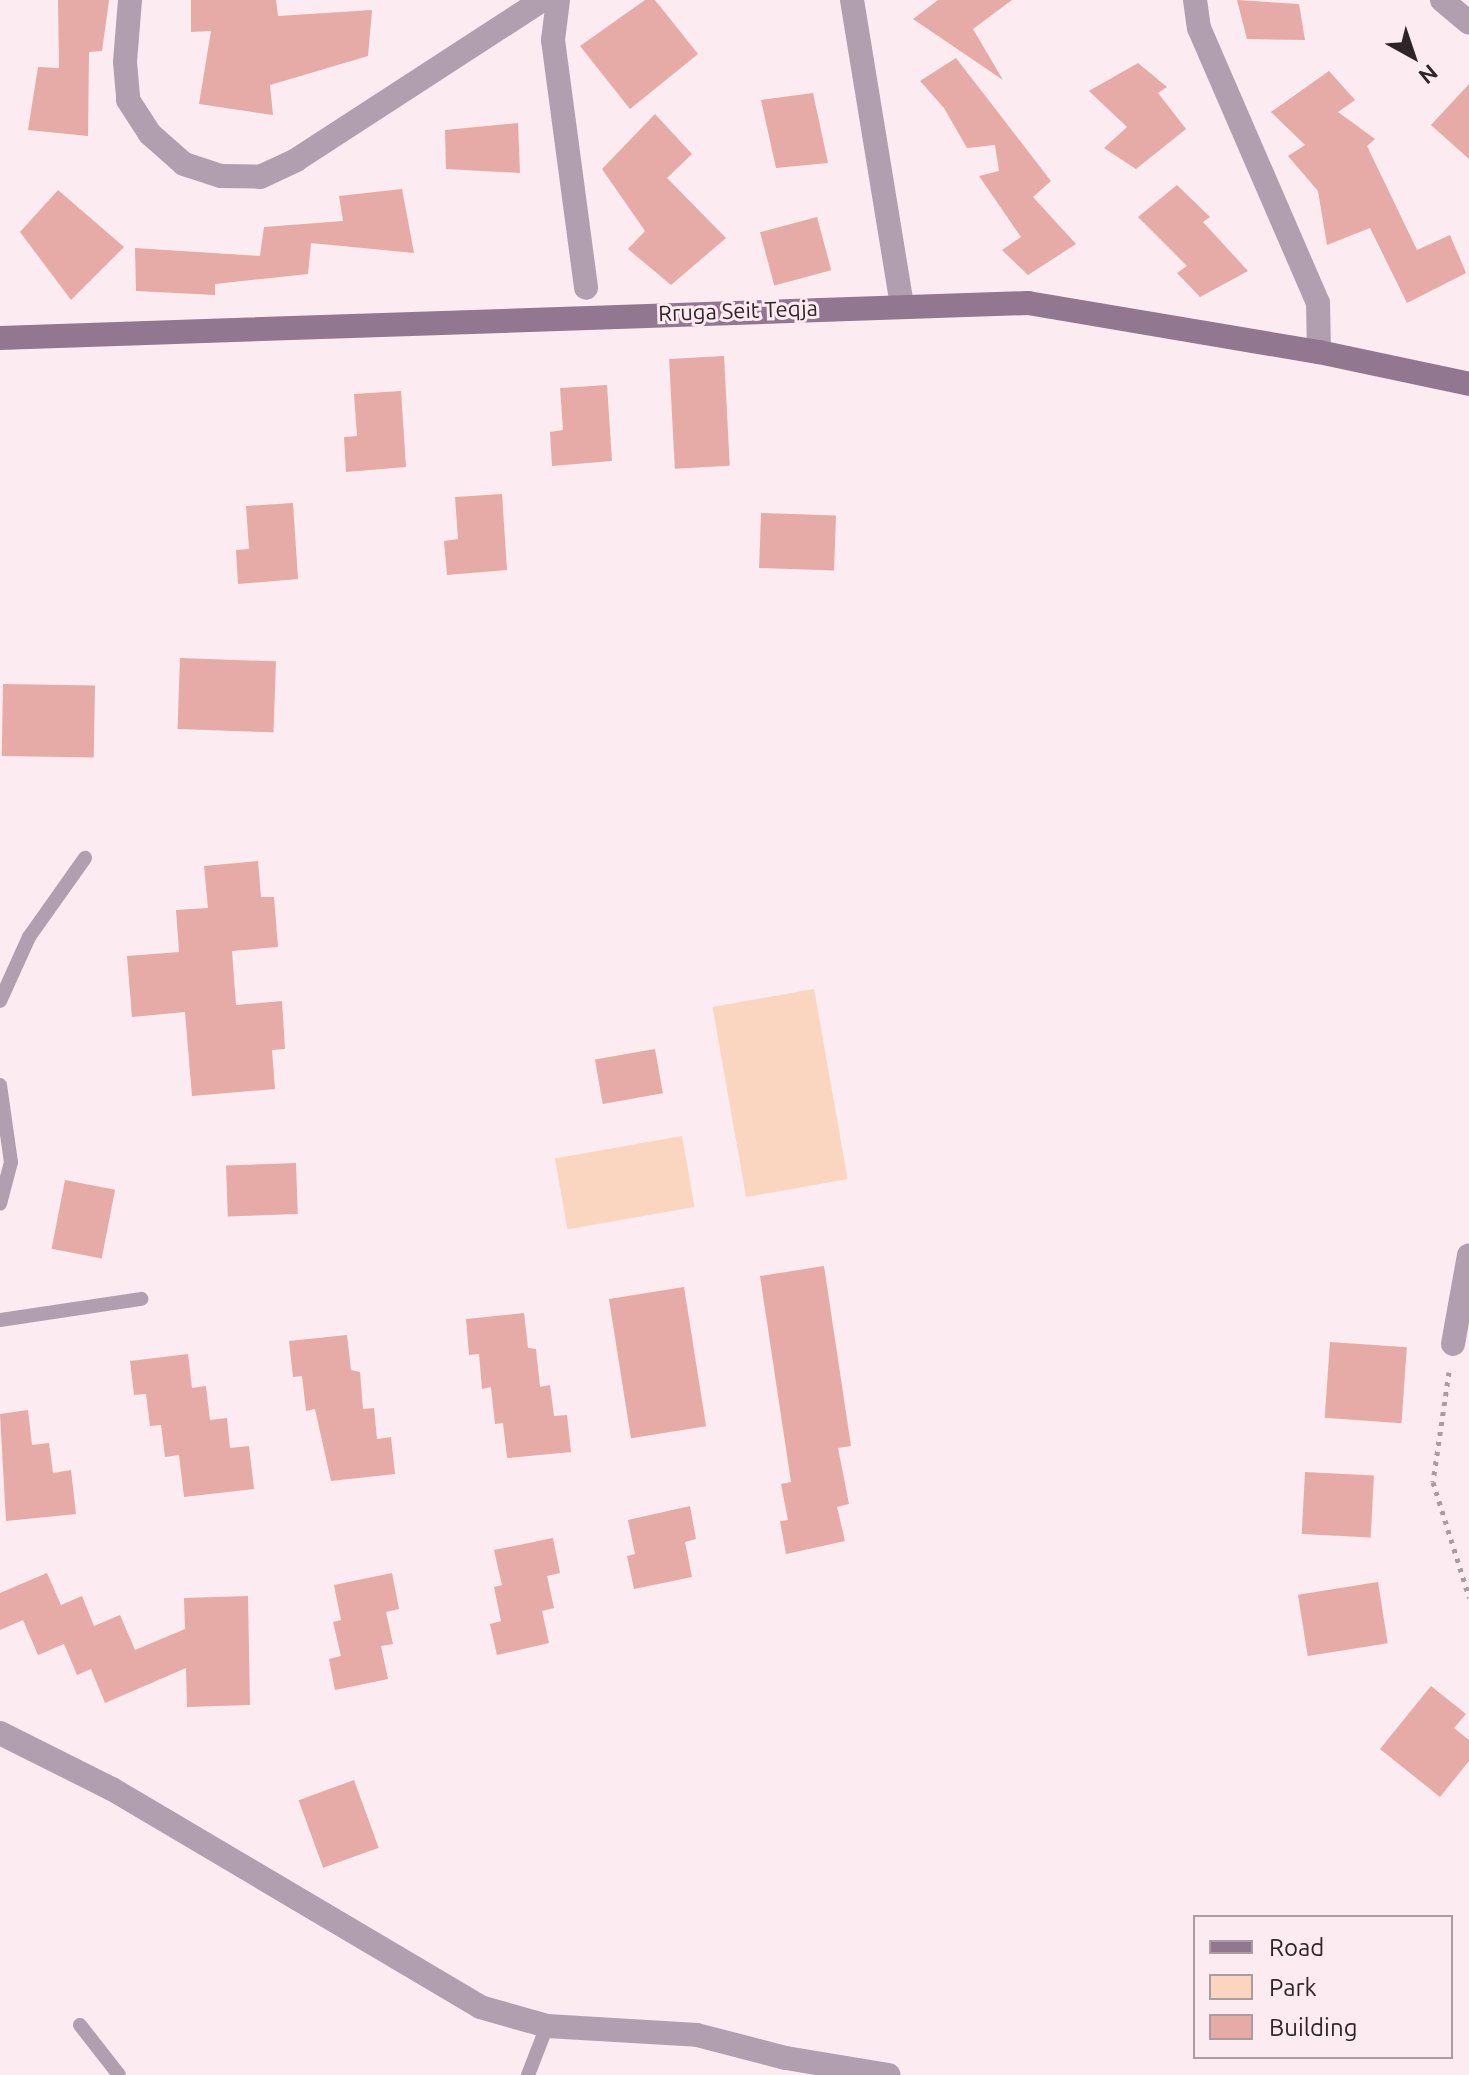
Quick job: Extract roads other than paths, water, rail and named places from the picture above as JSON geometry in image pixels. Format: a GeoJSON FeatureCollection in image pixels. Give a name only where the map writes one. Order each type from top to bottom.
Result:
{"type":"FeatureCollection","features":[{"type":"Feature","properties":{"kind":"main road","name":"Rruga Seit Teqja"},"geometry":{"type":"LineString","coordinates":[[0,338],[902,304],[1028,303],[1319,352],[1469,384]]}},
{"type":"Feature","properties":{"kind":"street"},"geometry":{"type":"LineString","coordinates":[[130,0],[125,62],[128,100],[150,134],[184,164],[221,176],[260,177],[296,160],[542,0]]}},
{"type":"Feature","properties":{"kind":"street"},"geometry":{"type":"LineString","coordinates":[[558,0],[553,40],[586,288]]}},
{"type":"Feature","properties":{"kind":"street"},"geometry":{"type":"LineString","coordinates":[[852,0],[902,304]]}},
{"type":"Feature","properties":{"kind":"street"},"geometry":{"type":"LineString","coordinates":[[1195,0],[1199,28],[1318,303],[1319,352]]}},
{"type":"Feature","properties":{"kind":"street"},"geometry":{"type":"LineString","coordinates":[[1442,0],[1469,23]]}},
{"type":"Feature","properties":{"kind":"street"},"geometry":{"type":"LineString","coordinates":[[1453,1344],[1469,1255]]}},
{"type":"Feature","properties":{"kind":"street"},"geometry":{"type":"LineString","coordinates":[[0,1733],[112,1789],[480,2007],[547,2026],[697,2035],[786,2058],[889,2075]]}},
{"type":"Feature","properties":{"kind":"lane"},"geometry":{"type":"LineString","coordinates":[[0,1001],[29,937],[85,858]]}},
{"type":"Feature","properties":{"kind":"lane"},"geometry":{"type":"LineString","coordinates":[[0,1085],[11,1162],[0,1204]]}},
{"type":"Feature","properties":{"kind":"lane"},"geometry":{"type":"LineString","coordinates":[[0,1320],[141,1299]]}},
{"type":"Feature","properties":{"kind":"lane"},"geometry":{"type":"LineString","coordinates":[[80,2025],[119,2075]]}},
{"type":"Feature","properties":{"kind":"lane"},"geometry":{"type":"LineString","coordinates":[[528,2075],[547,2026]]}}]}
